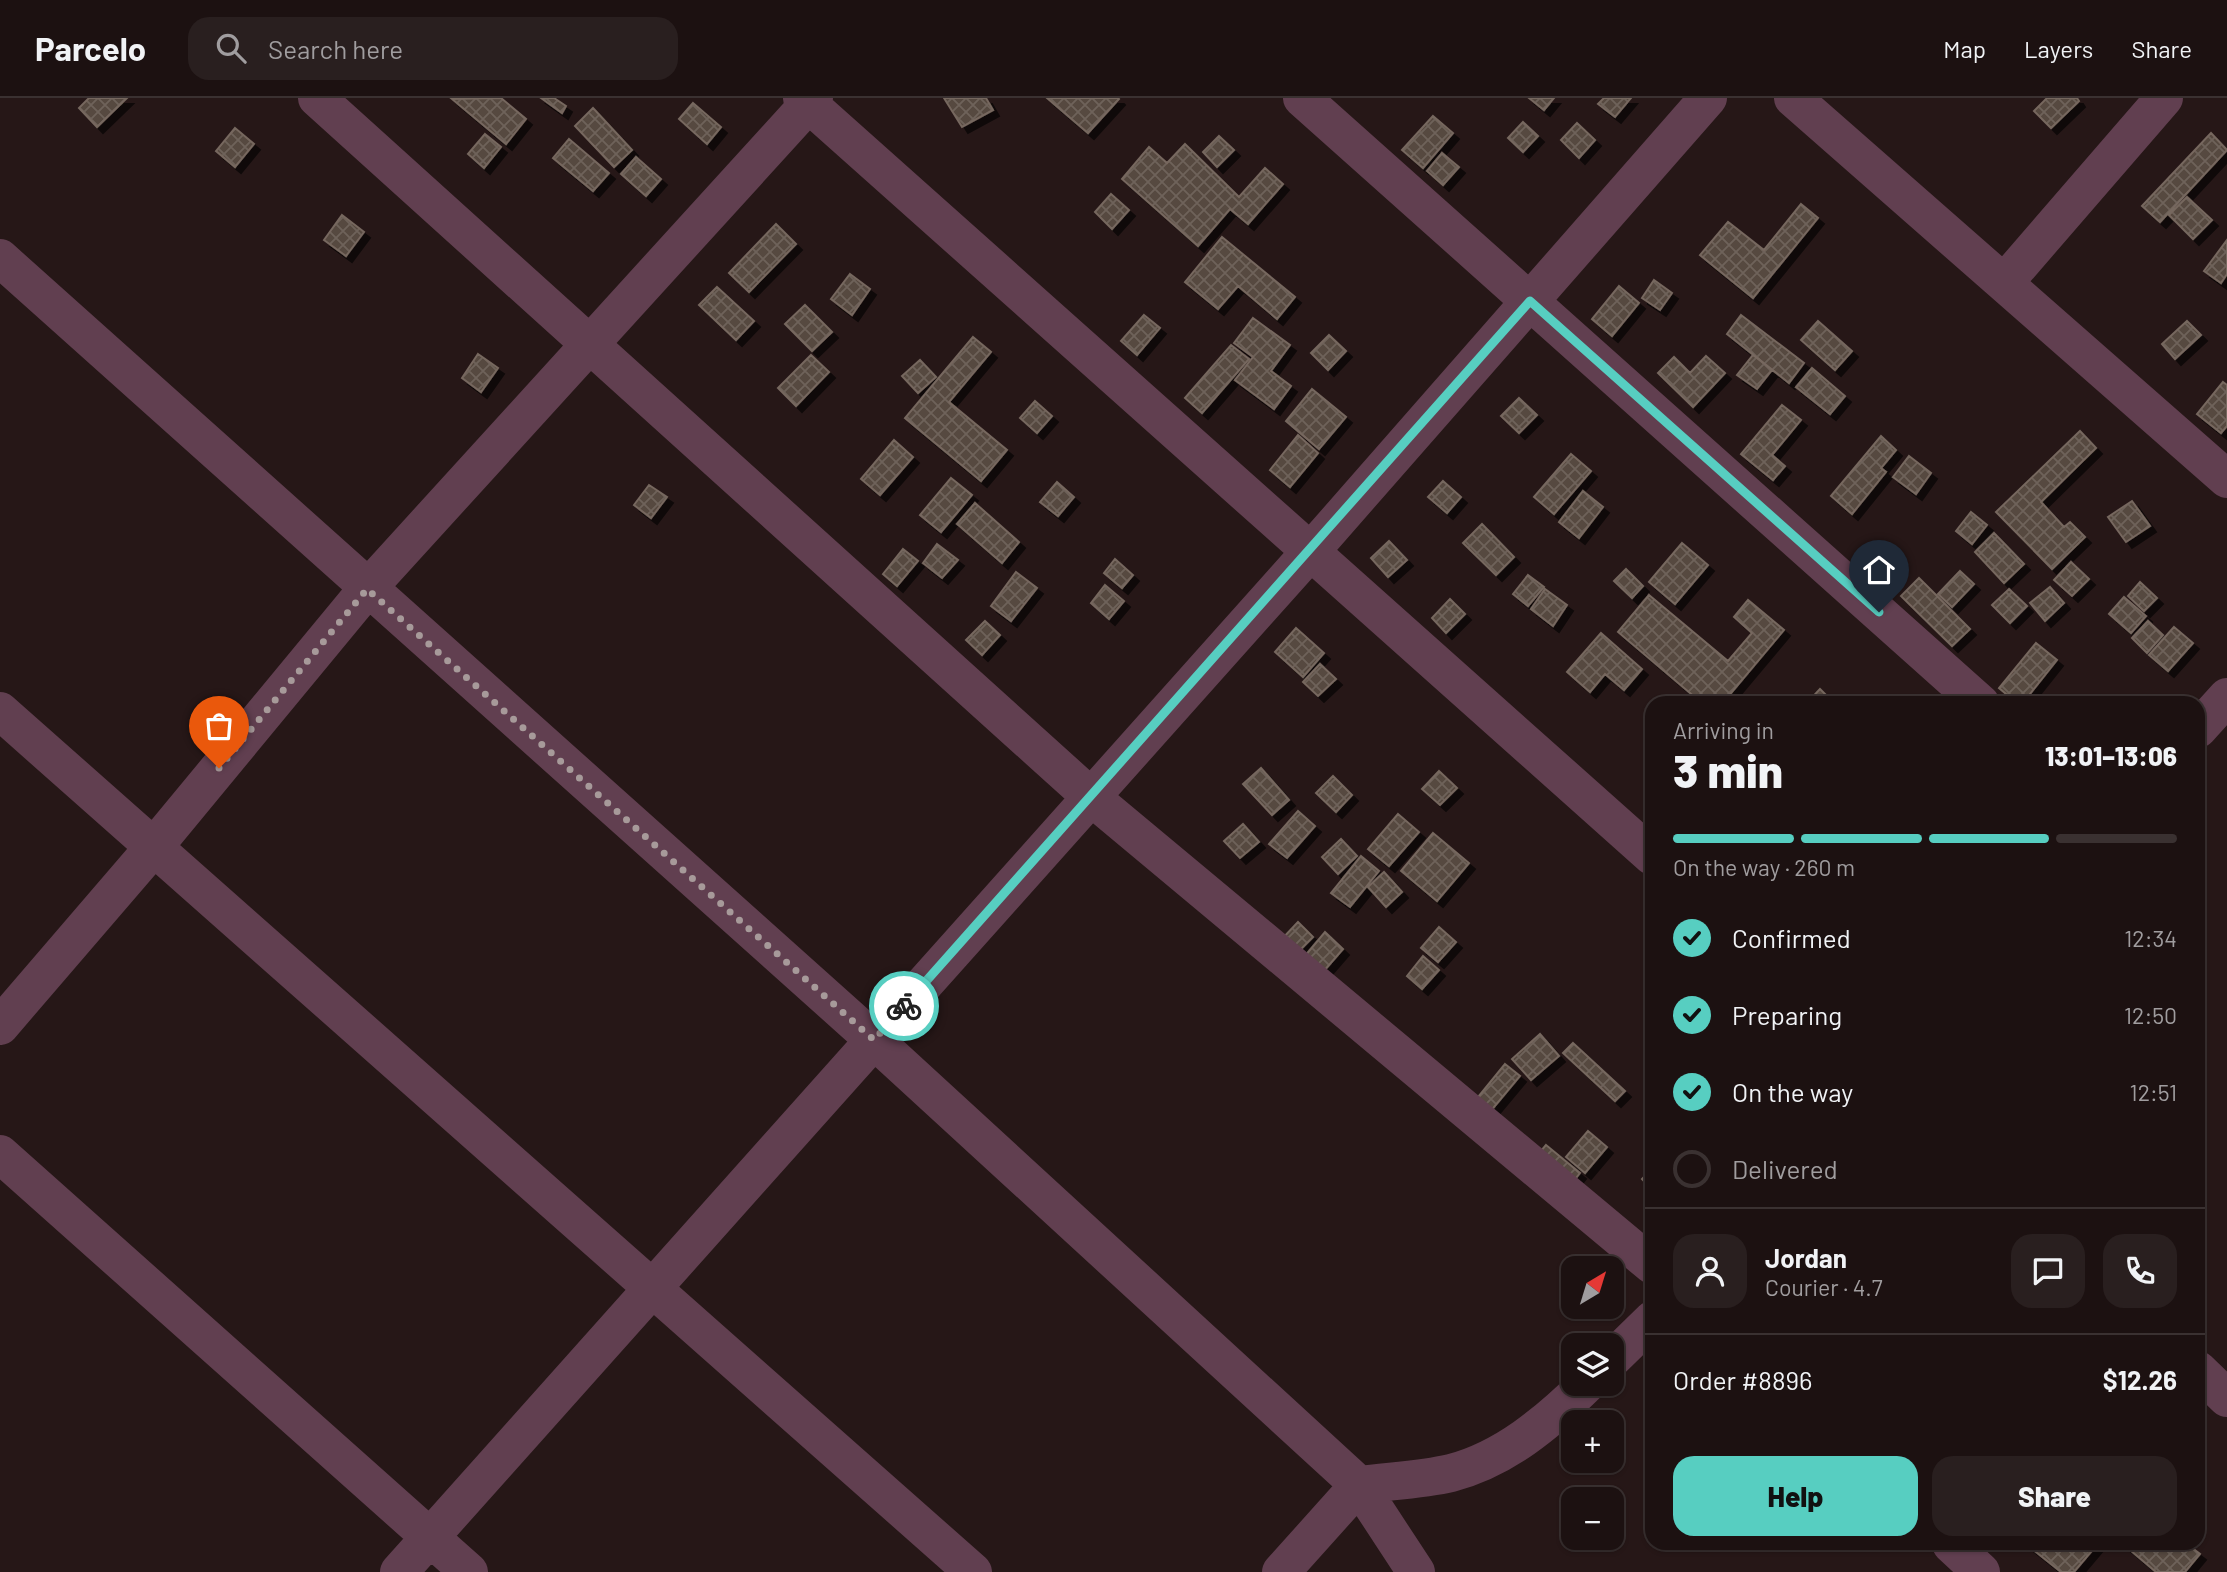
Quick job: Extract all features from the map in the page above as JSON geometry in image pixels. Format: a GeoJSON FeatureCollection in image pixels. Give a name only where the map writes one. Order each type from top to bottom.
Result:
{"type":"FeatureCollection","features":[{"type":"Feature","properties":{"kind":"street"},"geometry":{"type":"LineString","coordinates":[[317,98],[1091,797],[1645,1259]]}},
{"type":"Feature","properties":{"kind":"street"},"geometry":{"type":"LineString","coordinates":[[1302,98],[1972,696]]}},
{"type":"Feature","properties":{"kind":"street"},"geometry":{"type":"LineString","coordinates":[[399,1572],[1310,552],[1708,98]]}},
{"type":"Feature","properties":{"kind":"street"},"geometry":{"type":"LineString","coordinates":[[1793,98],[2227,479]]}},
{"type":"Feature","properties":{"kind":"street"},"geometry":{"type":"LineString","coordinates":[[2004,283],[2164,98]]}},
{"type":"Feature","properties":{"kind":"street"},"geometry":{"type":"LineString","coordinates":[[0,1026],[153,848],[367,589],[808,100],[1645,850]]}},
{"type":"Feature","properties":{"kind":"street"},"geometry":{"type":"LineString","coordinates":[[0,258],[874,1040],[1359,1485],[1416,1572]]}},
{"type":"Feature","properties":{"kind":"street"},"geometry":{"type":"LineString","coordinates":[[2205,721],[2227,697]]}},
{"type":"Feature","properties":{"kind":"street"},"geometry":{"type":"LineString","coordinates":[[0,711],[973,1572]]}},
{"type":"Feature","properties":{"kind":"street"},"geometry":{"type":"LineString","coordinates":[[0,1154],[469,1572]]}},
{"type":"Feature","properties":{"kind":"street"},"geometry":{"type":"LineString","coordinates":[[1624,1347],[1645,1327]]}},
{"type":"Feature","properties":{"kind":"street"},"geometry":{"type":"LineString","coordinates":[[2205,1377],[2227,1398]]}},
{"type":"Feature","properties":{"kind":"street"},"geometry":{"type":"LineString","coordinates":[[1281,1572],[1359,1485],[1451,1473],[1498,1454],[1548,1423],[1575,1396]]}},
{"type":"Feature","properties":{"kind":"street"},"geometry":{"type":"LineString","coordinates":[[1957,1550],[1981,1572]]}},
{"type":"Feature","properties":{"kind":"building"},"geometry":{"type":"Polygon","coordinates":[[[89,98],[127,98],[97,127],[79,108],[89,98]]]}},
{"type":"Feature","properties":{"kind":"building"},"geometry":{"type":"Polygon","coordinates":[[[501,98],[526,119],[506,144],[452,99],[501,98]]]}},
{"type":"Feature","properties":{"kind":"building"},"geometry":{"type":"Polygon","coordinates":[[[541,98],[554,98],[566,106],[562,113],[541,98]]]}},
{"type":"Feature","properties":{"kind":"building"},"geometry":{"type":"Polygon","coordinates":[[[944,98],[986,98],[993,110],[962,127],[944,98]]]}},
{"type":"Feature","properties":{"kind":"building"},"geometry":{"type":"Polygon","coordinates":[[[1047,98],[1118,98],[1119,99],[1088,133],[1047,98]]]}},
{"type":"Feature","properties":{"kind":"building"},"geometry":{"type":"Polygon","coordinates":[[[1529,98],[1554,98],[1544,110],[1529,98]]]}},
{"type":"Feature","properties":{"kind":"building"},"geometry":{"type":"Polygon","coordinates":[[[1604,98],[1631,98],[1615,117],[1598,104],[1604,98]]]}},
{"type":"Feature","properties":{"kind":"building"},"geometry":{"type":"Polygon","coordinates":[[[2047,98],[2077,98],[2079,101],[2051,128],[2034,111],[2047,98]]]}},
{"type":"Feature","properties":{"kind":"building"},"geometry":{"type":"Polygon","coordinates":[[[693,103],[721,127],[707,144],[679,119],[693,103]]]}},
{"type":"Feature","properties":{"kind":"building"},"geometry":{"type":"Polygon","coordinates":[[[593,108],[632,150],[614,167],[575,126],[593,108]]]}},
{"type":"Feature","properties":{"kind":"building"},"geometry":{"type":"Polygon","coordinates":[[[1433,116],[1453,133],[1423,168],[1402,150],[1433,116]]]}},
{"type":"Feature","properties":{"kind":"building"},"geometry":{"type":"Polygon","coordinates":[[[1523,122],[1538,136],[1523,152],[1508,138],[1523,122]]]}},
{"type":"Feature","properties":{"kind":"building"},"geometry":{"type":"Polygon","coordinates":[[[1577,123],[1595,140],[1579,158],[1561,140],[1577,123]]]}},
{"type":"Feature","properties":{"kind":"building"},"geometry":{"type":"Polygon","coordinates":[[[235,128],[254,144],[235,167],[216,151],[235,128]]]}},
{"type":"Feature","properties":{"kind":"building"},"geometry":{"type":"Polygon","coordinates":[[[2211,133],[2227,150],[2160,222],[2142,206],[2211,133]]]}},
{"type":"Feature","properties":{"kind":"building"},"geometry":{"type":"Polygon","coordinates":[[[485,134],[501,147],[484,168],[468,154],[485,134]]]}},
{"type":"Feature","properties":{"kind":"building"},"geometry":{"type":"Polygon","coordinates":[[[1219,136],[1234,150],[1217,167],[1203,152],[1219,136]]]}},
{"type":"Feature","properties":{"kind":"building"},"geometry":{"type":"Polygon","coordinates":[[[569,139],[609,173],[593,191],[553,158],[569,139]]]}},
{"type":"Feature","properties":{"kind":"building"},"geometry":{"type":"Polygon","coordinates":[[[1185,144],[1239,197],[1265,168],[1283,184],[1248,224],[1230,209],[1198,246],[1122,179],[1149,147],[1167,163],[1185,144]]]}},
{"type":"Feature","properties":{"kind":"building"},"geometry":{"type":"Polygon","coordinates":[[[1442,153],[1459,167],[1443,185],[1427,171],[1442,153]]]}},
{"type":"Feature","properties":{"kind":"building"},"geometry":{"type":"Polygon","coordinates":[[[636,157],[661,179],[646,196],[621,174],[636,157]]]}},
{"type":"Feature","properties":{"kind":"building"},"geometry":{"type":"Polygon","coordinates":[[[1111,194],[1129,210],[1112,229],[1095,212],[1111,194]]]}},
{"type":"Feature","properties":{"kind":"building"},"geometry":{"type":"Polygon","coordinates":[[[2187,197],[2212,220],[2193,239],[2169,215],[2187,197]]]}},
{"type":"Feature","properties":{"kind":"building"},"geometry":{"type":"Polygon","coordinates":[[[1801,204],[1818,218],[1753,298],[1700,255],[1728,222],[1764,250],[1801,204]]]}},
{"type":"Feature","properties":{"kind":"building"},"geometry":{"type":"Polygon","coordinates":[[[342,215],[364,232],[346,256],[324,240],[342,215]]]}},
{"type":"Feature","properties":{"kind":"building"},"geometry":{"type":"Polygon","coordinates":[[[776,224],[796,244],[749,292],[729,273],[776,224]]]}},
{"type":"Feature","properties":{"kind":"building"},"geometry":{"type":"Polygon","coordinates":[[[1222,237],[1295,297],[1277,319],[1238,286],[1218,309],[1185,282],[1222,237]]]}},
{"type":"Feature","properties":{"kind":"building"},"geometry":{"type":"Polygon","coordinates":[[[2227,240],[2227,274],[2221,283],[2204,271],[2227,240]]]}},
{"type":"Feature","properties":{"kind":"building"},"geometry":{"type":"Polygon","coordinates":[[[850,274],[870,289],[852,315],[831,299],[850,274]]]}},
{"type":"Feature","properties":{"kind":"building"},"geometry":{"type":"Polygon","coordinates":[[[1654,280],[1672,293],[1660,310],[1642,298],[1654,280]]]}},
{"type":"Feature","properties":{"kind":"building"},"geometry":{"type":"Polygon","coordinates":[[[1619,286],[1639,303],[1612,336],[1592,319],[1619,286]]]}},
{"type":"Feature","properties":{"kind":"building"},"geometry":{"type":"Polygon","coordinates":[[[717,287],[754,321],[736,340],[699,305],[717,287]]]}},
{"type":"Feature","properties":{"kind":"building"},"geometry":{"type":"Polygon","coordinates":[[[805,305],[832,332],[812,351],[785,324],[805,305]]]}},
{"type":"Feature","properties":{"kind":"building"},"geometry":{"type":"Polygon","coordinates":[[[1144,315],[1160,328],[1137,355],[1121,341],[1144,315]]]}},
{"type":"Feature","properties":{"kind":"building"},"geometry":{"type":"Polygon","coordinates":[[[1741,315],[1804,363],[1789,383],[1727,334],[1741,315]]]}},
{"type":"Feature","properties":{"kind":"building"},"geometry":{"type":"Polygon","coordinates":[[[1253,318],[1290,345],[1271,371],[1291,386],[1274,409],[1235,380],[1253,357],[1234,343],[1253,318]]]}},
{"type":"Feature","properties":{"kind":"building"},"geometry":{"type":"Polygon","coordinates":[[[1818,321],[1852,351],[1835,370],[1801,340],[1818,321]]]}},
{"type":"Feature","properties":{"kind":"building"},"geometry":{"type":"Polygon","coordinates":[[[2187,321],[2201,335],[2175,359],[2162,344],[2187,321]]]}},
{"type":"Feature","properties":{"kind":"building"},"geometry":{"type":"Polygon","coordinates":[[[1329,335],[1346,351],[1328,370],[1311,353],[1329,335]]]}},
{"type":"Feature","properties":{"kind":"building"},"geometry":{"type":"Polygon","coordinates":[[[973,337],[991,352],[949,402],[1007,450],[981,481],[905,418],[973,337]]]}},
{"type":"Feature","properties":{"kind":"building"},"geometry":{"type":"Polygon","coordinates":[[[1231,345],[1249,359],[1202,413],[1185,398],[1231,345]]]}},
{"type":"Feature","properties":{"kind":"building"},"geometry":{"type":"Polygon","coordinates":[[[478,354],[498,368],[481,392],[462,378],[478,354]]]}},
{"type":"Feature","properties":{"kind":"building"},"geometry":{"type":"Polygon","coordinates":[[[811,355],[829,372],[796,406],[778,388],[811,355]]]}},
{"type":"Feature","properties":{"kind":"building"},"geometry":{"type":"Polygon","coordinates":[[[1753,355],[1772,370],[1757,389],[1737,375],[1753,355]]]}},
{"type":"Feature","properties":{"kind":"building"},"geometry":{"type":"Polygon","coordinates":[[[1706,356],[1725,373],[1693,407],[1658,373],[1674,357],[1690,373],[1706,356]]]}},
{"type":"Feature","properties":{"kind":"building"},"geometry":{"type":"Polygon","coordinates":[[[920,360],[936,377],[918,393],[902,376],[920,360]]]}},
{"type":"Feature","properties":{"kind":"building"},"geometry":{"type":"Polygon","coordinates":[[[1812,368],[1845,396],[1830,414],[1796,387],[1812,368]]]}},
{"type":"Feature","properties":{"kind":"building"},"geometry":{"type":"Polygon","coordinates":[[[2223,382],[2227,385],[2227,426],[2221,433],[2197,414],[2223,382]]]}},
{"type":"Feature","properties":{"kind":"building"},"geometry":{"type":"Polygon","coordinates":[[[1312,389],[1346,417],[1319,449],[1286,421],[1312,389]]]}},
{"type":"Feature","properties":{"kind":"building"},"geometry":{"type":"Polygon","coordinates":[[[1519,398],[1537,415],[1519,433],[1501,416],[1519,398]]]}},
{"type":"Feature","properties":{"kind":"building"},"geometry":{"type":"Polygon","coordinates":[[[1035,401],[1052,416],[1037,433],[1020,418],[1035,401]]]}},
{"type":"Feature","properties":{"kind":"building"},"geometry":{"type":"Polygon","coordinates":[[[1782,405],[1801,420],[1772,455],[1785,466],[1773,480],[1741,454],[1782,405]]]}},
{"type":"Feature","properties":{"kind":"building"},"geometry":{"type":"Polygon","coordinates":[[[2080,431],[2096,448],[2041,502],[2064,527],[2070,522],[2085,537],[2052,569],[1996,512],[2080,431]]]}},
{"type":"Feature","properties":{"kind":"building"},"geometry":{"type":"Polygon","coordinates":[[[1298,435],[1318,453],[1290,487],[1270,470],[1298,435]]]}},
{"type":"Feature","properties":{"kind":"building"},"geometry":{"type":"Polygon","coordinates":[[[1881,436],[1896,450],[1881,468],[1886,472],[1852,514],[1831,496],[1881,436]]]}},
{"type":"Feature","properties":{"kind":"building"},"geometry":{"type":"Polygon","coordinates":[[[894,440],[913,457],[880,495],[861,479],[894,440]]]}},
{"type":"Feature","properties":{"kind":"building"},"geometry":{"type":"Polygon","coordinates":[[[1571,454],[1591,471],[1554,514],[1534,497],[1571,454]]]}},
{"type":"Feature","properties":{"kind":"building"},"geometry":{"type":"Polygon","coordinates":[[[1909,456],[1931,473],[1916,494],[1893,477],[1909,456]]]}},
{"type":"Feature","properties":{"kind":"building"},"geometry":{"type":"Polygon","coordinates":[[[951,478],[972,495],[941,532],[920,515],[951,478]]]}},
{"type":"Feature","properties":{"kind":"building"},"geometry":{"type":"Polygon","coordinates":[[[1443,481],[1461,497],[1447,513],[1428,497],[1443,481]]]}},
{"type":"Feature","properties":{"kind":"building"},"geometry":{"type":"Polygon","coordinates":[[[1057,482],[1074,497],[1058,516],[1040,502],[1057,482]]]}},
{"type":"Feature","properties":{"kind":"building"},"geometry":{"type":"Polygon","coordinates":[[[649,485],[667,497],[651,518],[634,505],[649,485]]]}},
{"type":"Feature","properties":{"kind":"building"},"geometry":{"type":"Polygon","coordinates":[[[1583,491],[1603,507],[1579,538],[1559,522],[1583,491]]]}},
{"type":"Feature","properties":{"kind":"building"},"geometry":{"type":"Polygon","coordinates":[[[2132,501],[2150,526],[2126,542],[2108,517],[2132,501]]]}},
{"type":"Feature","properties":{"kind":"building"},"geometry":{"type":"Polygon","coordinates":[[[975,503],[1019,542],[1002,563],[957,524],[975,503]]]}},
{"type":"Feature","properties":{"kind":"building"},"geometry":{"type":"Polygon","coordinates":[[[1971,512],[1987,525],[1972,544],[1956,531],[1971,512]]]}},
{"type":"Feature","properties":{"kind":"building"},"geometry":{"type":"Polygon","coordinates":[[[1482,524],[1514,557],[1496,575],[1463,543],[1482,524]]]}},
{"type":"Feature","properties":{"kind":"building"},"geometry":{"type":"Polygon","coordinates":[[[1994,533],[2024,564],[2004,583],[1975,552],[1994,533]]]}},
{"type":"Feature","properties":{"kind":"building"},"geometry":{"type":"Polygon","coordinates":[[[1389,541],[1407,560],[1388,577],[1371,558],[1389,541]]]}},
{"type":"Feature","properties":{"kind":"building"},"geometry":{"type":"Polygon","coordinates":[[[1682,543],[1708,565],[1675,604],[1649,582],[1682,543]]]}},
{"type":"Feature","properties":{"kind":"building"},"geometry":{"type":"Polygon","coordinates":[[[937,544],[958,560],[942,578],[923,563],[937,544]]]}},
{"type":"Feature","properties":{"kind":"building"},"geometry":{"type":"Polygon","coordinates":[[[903,549],[918,561],[897,586],[883,574],[903,549]]]}},
{"type":"Feature","properties":{"kind":"building"},"geometry":{"type":"Polygon","coordinates":[[[1115,559],[1133,575],[1122,588],[1104,573],[1115,559]]]}},
{"type":"Feature","properties":{"kind":"building"},"geometry":{"type":"Polygon","coordinates":[[[2071,562],[2089,579],[2072,596],[2054,580],[2071,562]]]}},
{"type":"Feature","properties":{"kind":"building"},"geometry":{"type":"Polygon","coordinates":[[[1626,569],[1643,586],[1632,598],[1614,581],[1626,569]]]}},
{"type":"Feature","properties":{"kind":"building"},"geometry":{"type":"Polygon","coordinates":[[[1960,571],[1974,584],[1952,607],[1938,594],[1960,571]]]}},
{"type":"Feature","properties":{"kind":"building"},"geometry":{"type":"Polygon","coordinates":[[[1016,572],[1037,588],[1011,621],[991,606],[1016,572]]]}},
{"type":"Feature","properties":{"kind":"building"},"geometry":{"type":"Polygon","coordinates":[[[1528,575],[1544,587],[1528,606],[1513,594],[1528,575]]]}},
{"type":"Feature","properties":{"kind":"building"},"geometry":{"type":"Polygon","coordinates":[[[1919,578],[1970,629],[1952,646],[1901,596],[1919,578]]]}},
{"type":"Feature","properties":{"kind":"building"},"geometry":{"type":"Polygon","coordinates":[[[2140,582],[2157,598],[2144,611],[2128,596],[2140,582]]]}},
{"type":"Feature","properties":{"kind":"building"},"geometry":{"type":"Polygon","coordinates":[[[1105,585],[1124,601],[1109,619],[1091,603],[1105,585]]]}},
{"type":"Feature","properties":{"kind":"building"},"geometry":{"type":"Polygon","coordinates":[[[2050,587],[2064,603],[2045,621],[2030,603],[2050,587]]]}},
{"type":"Feature","properties":{"kind":"building"},"geometry":{"type":"Polygon","coordinates":[[[1545,589],[1567,605],[1553,626],[1531,609],[1545,589]]]}},
{"type":"Feature","properties":{"kind":"building"},"geometry":{"type":"Polygon","coordinates":[[[2009,589],[2027,606],[2010,623],[1992,605],[2009,589]]]}},
{"type":"Feature","properties":{"kind":"building"},"geometry":{"type":"Polygon","coordinates":[[[1649,595],[1728,661],[1752,633],[1734,617],[1748,600],[1784,630],[1729,696],[1694,696],[1618,632],[1649,595]]]}},
{"type":"Feature","properties":{"kind":"building"},"geometry":{"type":"Polygon","coordinates":[[[2124,597],[2146,616],[2131,633],[2109,614],[2124,597]]]}},
{"type":"Feature","properties":{"kind":"building"},"geometry":{"type":"Polygon","coordinates":[[[1450,599],[1465,614],[1446,633],[1432,618],[1450,599]]]}},
{"type":"Feature","properties":{"kind":"building"},"geometry":{"type":"Polygon","coordinates":[[[985,621],[1000,635],[982,655],[966,640],[985,621]]]}},
{"type":"Feature","properties":{"kind":"building"},"geometry":{"type":"Polygon","coordinates":[[[2148,621],[2163,635],[2147,653],[2132,638],[2148,621]]]}},
{"type":"Feature","properties":{"kind":"building"},"geometry":{"type":"Polygon","coordinates":[[[2174,627],[2193,643],[2168,671],[2149,655],[2174,627]]]}},
{"type":"Feature","properties":{"kind":"building"},"geometry":{"type":"Polygon","coordinates":[[[1296,628],[1324,653],[1303,677],[1275,652],[1296,628]]]}},
{"type":"Feature","properties":{"kind":"building"},"geometry":{"type":"Polygon","coordinates":[[[1601,633],[1642,669],[1624,690],[1605,674],[1590,692],[1567,672],[1601,633]]]}},
{"type":"Feature","properties":{"kind":"building"},"geometry":{"type":"Polygon","coordinates":[[[2036,643],[2057,660],[2028,696],[2008,696],[1999,688],[2036,643]]]}},
{"type":"Feature","properties":{"kind":"building"},"geometry":{"type":"Polygon","coordinates":[[[1320,664],[1336,679],[1318,696],[1303,682],[1320,664]]]}},
{"type":"Feature","properties":{"kind":"building"},"geometry":{"type":"Polygon","coordinates":[[[1820,689],[1827,696],[1813,696],[1820,689]]]}},
{"type":"Feature","properties":{"kind":"building"},"geometry":{"type":"Polygon","coordinates":[[[1261,768],[1289,800],[1272,815],[1243,784],[1261,768]]]}},
{"type":"Feature","properties":{"kind":"building"},"geometry":{"type":"Polygon","coordinates":[[[1439,771],[1457,788],[1440,805],[1422,789],[1439,771]]]}},
{"type":"Feature","properties":{"kind":"building"},"geometry":{"type":"Polygon","coordinates":[[[1333,776],[1352,795],[1336,812],[1316,793],[1333,776]]]}},
{"type":"Feature","properties":{"kind":"building"},"geometry":{"type":"Polygon","coordinates":[[[1298,811],[1315,826],[1287,858],[1269,844],[1298,811]]]}},
{"type":"Feature","properties":{"kind":"building"},"geometry":{"type":"Polygon","coordinates":[[[1398,814],[1419,832],[1389,866],[1368,849],[1398,814]]]}},
{"type":"Feature","properties":{"kind":"building"},"geometry":{"type":"Polygon","coordinates":[[[1243,824],[1259,842],[1240,858],[1224,841],[1243,824]]]}},
{"type":"Feature","properties":{"kind":"building"},"geometry":{"type":"Polygon","coordinates":[[[1433,833],[1469,863],[1437,901],[1401,871],[1433,833]]]}},
{"type":"Feature","properties":{"kind":"building"},"geometry":{"type":"Polygon","coordinates":[[[1341,839],[1357,856],[1338,874],[1322,857],[1341,839]]]}},
{"type":"Feature","properties":{"kind":"building"},"geometry":{"type":"Polygon","coordinates":[[[1361,856],[1379,871],[1350,907],[1331,893],[1361,856]]]}},
{"type":"Feature","properties":{"kind":"building"},"geometry":{"type":"Polygon","coordinates":[[[1384,872],[1402,892],[1386,907],[1368,887],[1384,872]]]}},
{"type":"Feature","properties":{"kind":"building"},"geometry":{"type":"Polygon","coordinates":[[[1298,922],[1313,937],[1296,954],[1281,940],[1298,922]]]}},
{"type":"Feature","properties":{"kind":"building"},"geometry":{"type":"Polygon","coordinates":[[[1439,927],[1456,942],[1438,962],[1421,948],[1439,927]]]}},
{"type":"Feature","properties":{"kind":"building"},"geometry":{"type":"Polygon","coordinates":[[[1325,932],[1343,949],[1323,972],[1305,956],[1325,932]]]}},
{"type":"Feature","properties":{"kind":"building"},"geometry":{"type":"Polygon","coordinates":[[[1423,956],[1439,970],[1422,989],[1407,976],[1423,956]]]}},
{"type":"Feature","properties":{"kind":"building"},"geometry":{"type":"Polygon","coordinates":[[[1540,1034],[1559,1056],[1531,1080],[1512,1059],[1540,1034]]]}},
{"type":"Feature","properties":{"kind":"building"},"geometry":{"type":"Polygon","coordinates":[[[1573,1043],[1625,1091],[1615,1101],[1563,1053],[1573,1043]]]}},
{"type":"Feature","properties":{"kind":"building"},"geometry":{"type":"Polygon","coordinates":[[[1505,1064],[1520,1076],[1484,1119],[1470,1107],[1505,1064]]]}},
{"type":"Feature","properties":{"kind":"building"},"geometry":{"type":"Polygon","coordinates":[[[1588,1131],[1607,1147],[1585,1173],[1566,1157],[1588,1131]]]}},
{"type":"Feature","properties":{"kind":"building"},"geometry":{"type":"Polygon","coordinates":[[[1546,1145],[1580,1173],[1564,1193],[1529,1165],[1546,1145]]]}},
{"type":"Feature","properties":{"kind":"building"},"geometry":{"type":"Polygon","coordinates":[[[2034,1550],[2093,1550],[2074,1572],[2061,1572],[2034,1550]]]}},
{"type":"Feature","properties":{"kind":"building"},"geometry":{"type":"Polygon","coordinates":[[[2130,1550],[2195,1550],[2200,1554],[2185,1572],[2156,1572],[2130,1550]]]}},
{"type":"Feature","properties":{"kind":"way so far"},"geometry":{"type":"LineString","coordinates":[[219,768],[367,589],[874,1040],[904,1006]]}},
{"type":"Feature","properties":{"kind":"route"},"geometry":{"type":"LineString","coordinates":[[904,1006],[1310,552],[1530,301],[1879,612]]}}]}
